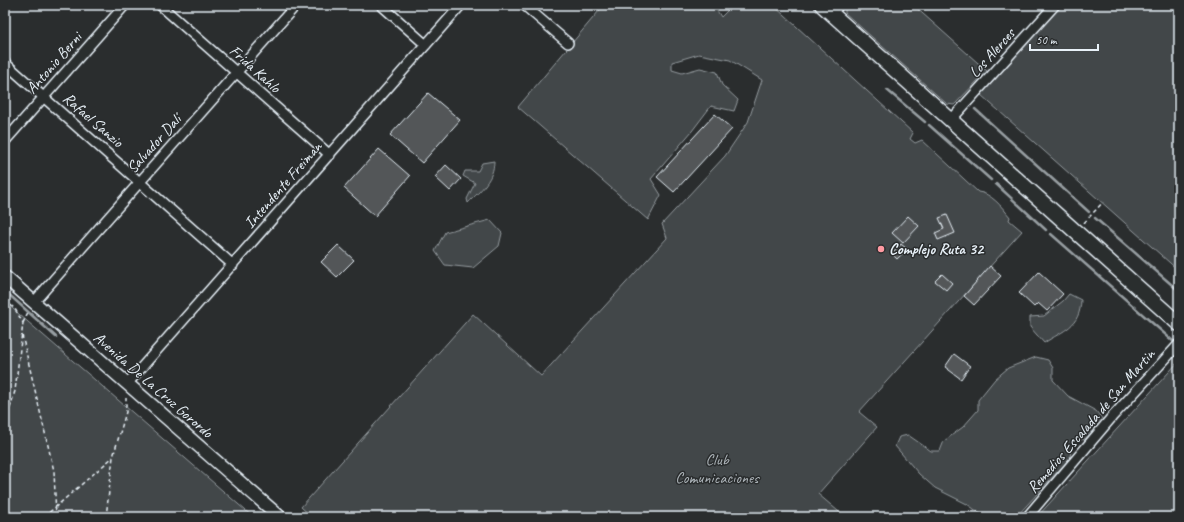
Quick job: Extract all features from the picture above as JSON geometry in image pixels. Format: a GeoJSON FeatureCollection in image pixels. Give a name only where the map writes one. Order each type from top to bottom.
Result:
{"type":"FeatureCollection","features":[{"type":"Feature","properties":{"kind":"main road"},"geometry":{"type":"LineString","coordinates":[[831,8],[951,120],[1179,324]]}},
{"type":"Feature","properties":{"kind":"main road","name":"Avenida De La Cruz Gorordo"},"geometry":{"type":"LineString","coordinates":[[5,277],[280,517]]}},
{"type":"Feature","properties":{"kind":"street","name":"Antonio Berni"},"geometry":{"type":"LineString","coordinates":[[5,141],[125,5]]}},
{"type":"Feature","properties":{"kind":"street","name":"Frida Kahlo"},"geometry":{"type":"LineString","coordinates":[[160,5],[330,155]]}},
{"type":"Feature","properties":{"kind":"street","name":"Salvador Dalí"},"geometry":{"type":"LineString","coordinates":[[34,302],[296,5]]}},
{"type":"Feature","properties":{"kind":"street"},"geometry":{"type":"LineString","coordinates":[[381,5],[426,45]]}},
{"type":"Feature","properties":{"kind":"street","name":"Intendente Freiman"},"geometry":{"type":"LineString","coordinates":[[127,384],[461,5]]}},
{"type":"Feature","properties":{"kind":"street"},"geometry":{"type":"LineString","coordinates":[[524,5],[568,43]]}},
{"type":"Feature","properties":{"kind":"street","name":"Los Alerces"},"geometry":{"type":"LineString","coordinates":[[951,120],[1055,5]]}},
{"type":"Feature","properties":{"kind":"street","name":"Rafael Sanzio"},"geometry":{"type":"LineString","coordinates":[[5,63],[233,265]]}},
{"type":"Feature","properties":{"kind":"street","name":"Remedios Escalada de San Martin"},"geometry":{"type":"LineString","coordinates":[[1026,517],[1112,417],[1179,344]]}},
{"type":"Feature","properties":{"kind":"path"},"geometry":{"type":"LineString","coordinates":[[1076,232],[1103,202]]}},
{"type":"Feature","properties":{"kind":"path"},"geometry":{"type":"LineString","coordinates":[[5,300],[14,309],[24,323]]}},
{"type":"Feature","properties":{"kind":"path"},"geometry":{"type":"LineString","coordinates":[[5,425],[15,391],[18,359],[24,323],[29,306],[34,302]]}},
{"type":"Feature","properties":{"kind":"path"},"geometry":{"type":"LineString","coordinates":[[22,335],[54,471],[56,517]]}},
{"type":"Feature","properties":{"kind":"path"},"geometry":{"type":"LineString","coordinates":[[106,517],[114,457],[126,412],[127,384]]}},
{"type":"Feature","properties":{"kind":"path"},"geometry":{"type":"LineString","coordinates":[[44,517],[114,457]]}},
{"type":"Feature","properties":{"kind":"green space","name":"Club Comunicaciones"},"geometry":{"type":"Polygon","coordinates":[[[604,5],[719,5],[716,9],[721,17],[733,5],[773,5],[913,133],[910,139],[915,143],[922,140],[978,192],[987,195],[996,201],[1010,217],[1009,220],[1022,231],[859,412],[877,427],[818,494],[845,517],[312,517],[301,507],[473,314],[541,376],[667,238],[662,224],[725,156],[748,122],[762,80],[730,60],[699,54],[672,62],[672,70],[682,73],[700,68],[717,72],[722,85],[738,100],[734,111],[711,106],[651,179],[661,195],[648,220],[518,107],[604,5]]]}},
{"type":"Feature","properties":{"kind":"green space"},"geometry":{"type":"Polygon","coordinates":[[[847,5],[913,5],[987,71],[954,105],[947,104],[845,13],[845,7],[847,5]]]}},
{"type":"Feature","properties":{"kind":"green space"},"geometry":{"type":"Polygon","coordinates":[[[1061,5],[1179,5],[1179,271],[981,95],[1061,5]]]}},
{"type":"Feature","properties":{"kind":"green space"},"geometry":{"type":"Polygon","coordinates":[[[494,161],[492,173],[486,184],[468,203],[467,199],[475,183],[463,176],[465,171],[478,171],[482,163],[494,161]]]}},
{"type":"Feature","properties":{"kind":"green space"},"geometry":{"type":"Polygon","coordinates":[[[490,220],[502,233],[499,246],[473,268],[445,265],[435,251],[445,232],[490,220]]]}},
{"type":"Feature","properties":{"kind":"green space"},"geometry":{"type":"Polygon","coordinates":[[[1069,294],[1081,300],[1078,316],[1070,327],[1044,343],[1030,327],[1030,317],[1044,316],[1063,301],[1069,294]]]}},
{"type":"Feature","properties":{"kind":"green space"},"geometry":{"type":"Polygon","coordinates":[[[5,302],[253,517],[5,517],[5,302]]]}},
{"type":"Feature","properties":{"kind":"green space"},"geometry":{"type":"Polygon","coordinates":[[[1036,357],[1048,360],[1053,368],[1053,380],[1068,396],[1096,411],[1103,420],[1085,439],[1072,442],[1070,458],[1016,517],[985,517],[967,504],[935,488],[919,474],[895,446],[899,437],[908,435],[931,451],[940,451],[944,441],[963,427],[978,410],[978,400],[995,379],[1008,368],[1036,357]]]}},
{"type":"Feature","properties":{"kind":"green space"},"geometry":{"type":"Polygon","coordinates":[[[1179,361],[1179,517],[1037,517],[1179,361]]]}},
{"type":"Feature","properties":{"kind":"building"},"geometry":{"type":"Polygon","coordinates":[[[428,93],[460,120],[422,163],[390,135],[428,93]]]}},
{"type":"Feature","properties":{"kind":"building"},"geometry":{"type":"Polygon","coordinates":[[[715,114],[732,129],[674,192],[657,177],[715,114]]]}},
{"type":"Feature","properties":{"kind":"building"},"geometry":{"type":"Polygon","coordinates":[[[379,149],[410,176],[375,216],[344,188],[379,149]]]}},
{"type":"Feature","properties":{"kind":"building"},"geometry":{"type":"Polygon","coordinates":[[[446,165],[461,179],[450,191],[435,177],[446,165]]]}},
{"type":"Feature","properties":{"kind":"building"},"geometry":{"type":"Polygon","coordinates":[[[947,215],[955,233],[938,240],[935,233],[944,229],[939,218],[947,215]]]}},
{"type":"Feature","properties":{"kind":"building"},"geometry":{"type":"Polygon","coordinates":[[[908,216],[919,226],[903,243],[892,233],[908,216]]]}},
{"type":"Feature","properties":{"kind":"building"},"geometry":{"type":"Polygon","coordinates":[[[901,244],[907,249],[897,259],[892,254],[901,244]]]}},
{"type":"Feature","properties":{"kind":"building"},"geometry":{"type":"Polygon","coordinates":[[[338,245],[354,260],[337,277],[321,262],[338,245]]]}},
{"type":"Feature","properties":{"kind":"building"},"geometry":{"type":"Polygon","coordinates":[[[990,266],[1001,276],[974,305],[964,296],[990,266]]]}},
{"type":"Feature","properties":{"kind":"building"},"geometry":{"type":"Polygon","coordinates":[[[1039,272],[1063,294],[1047,311],[1038,303],[1034,307],[1019,293],[1039,272]]]}},
{"type":"Feature","properties":{"kind":"building"},"geometry":{"type":"Polygon","coordinates":[[[942,274],[952,283],[946,290],[935,281],[942,274]]]}},
{"type":"Feature","properties":{"kind":"building"},"geometry":{"type":"Polygon","coordinates":[[[954,354],[970,366],[961,379],[945,367],[954,354]]]}},
{"type":"Feature","properties":{"kind":"waterway"},"geometry":{"type":"LineString","coordinates":[[887,90],[925,122]]}},
{"type":"Feature","properties":{"kind":"waterway"},"geometry":{"type":"LineString","coordinates":[[975,109],[1089,212]]}},
{"type":"Feature","properties":{"kind":"waterway"},"geometry":{"type":"LineString","coordinates":[[929,125],[991,180]]}},
{"type":"Feature","properties":{"kind":"waterway"},"geometry":{"type":"LineString","coordinates":[[996,184],[1046,230]]}},
{"type":"Feature","properties":{"kind":"waterway"},"geometry":{"type":"LineString","coordinates":[[1095,218],[1179,291]]}},
{"type":"Feature","properties":{"kind":"waterway"},"geometry":{"type":"LineString","coordinates":[[1051,234],[1174,342]]}},
{"type":"Feature","properties":{"kind":"waterway"},"geometry":{"type":"LineString","coordinates":[[5,291],[56,337]]}},
{"type":"Feature","properties":{"kind":"place","name":"Complejo Ruta 32"},"geometry":{"type":"Point","coordinates":[881,249]}}]}
